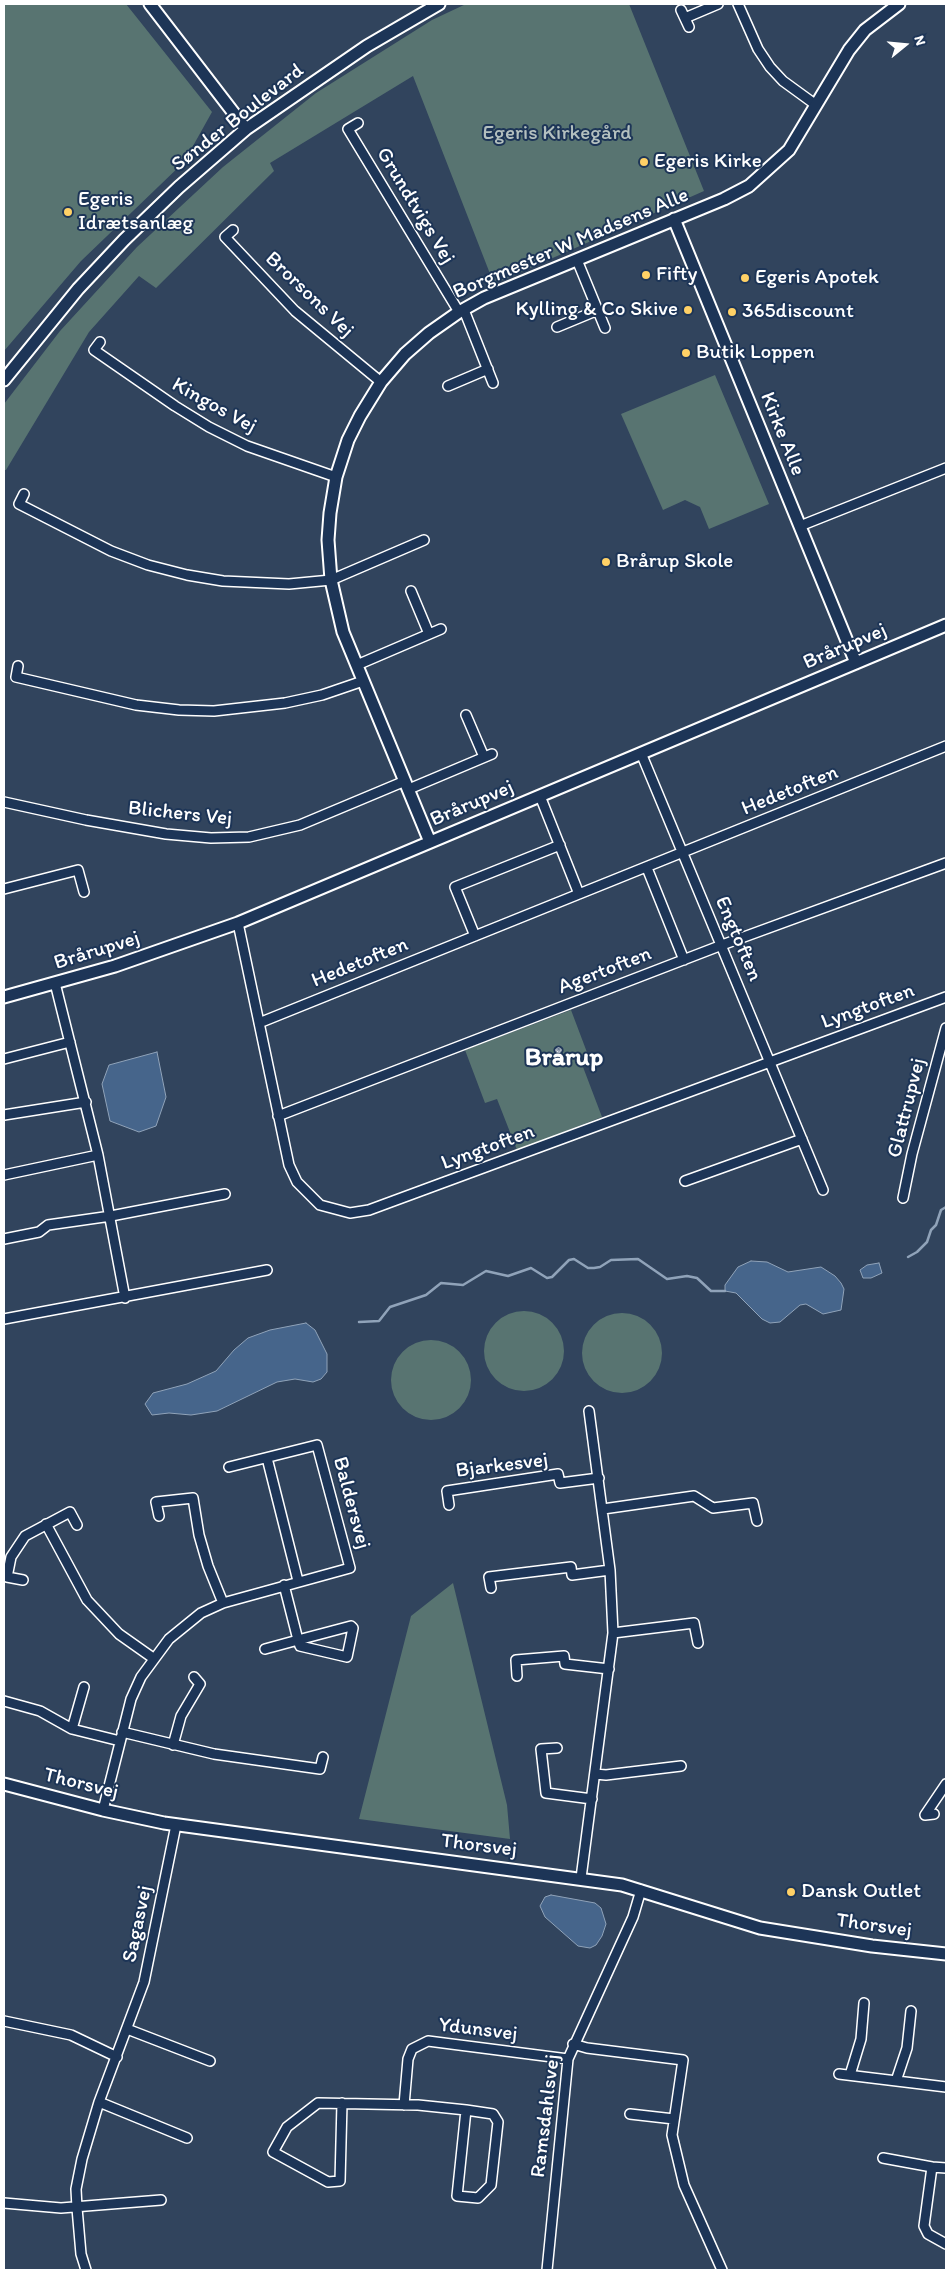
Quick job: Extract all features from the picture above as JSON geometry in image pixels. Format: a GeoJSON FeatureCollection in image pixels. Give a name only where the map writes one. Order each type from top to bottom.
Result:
{"type":"FeatureCollection","features":[{"type":"Feature","properties":{"kind":"street"},"geometry":{"type":"LineString","coordinates":[[150,4],[246,129]]}},
{"type":"Feature","properties":{"kind":"street","name":"Sønder Boulevard"},"geometry":{"type":"LineString","coordinates":[[4,380],[78,289],[124,240],[179,187],[246,129],[367,46],[440,4]]}},
{"type":"Feature","properties":{"kind":"street"},"geometry":{"type":"LineString","coordinates":[[689,28],[683,14],[718,4]]}},
{"type":"Feature","properties":{"kind":"street"},"geometry":{"type":"LineString","coordinates":[[738,4],[758,49],[770,67],[783,81],[816,105]]}},
{"type":"Feature","properties":{"kind":"street","name":"Borgmester W Madsens Alle"},"geometry":{"type":"LineString","coordinates":[[430,842],[343,632],[331,580],[328,540],[336,477],[348,440],[360,416],[381,382],[412,347],[429,332],[461,311],[484,298],[724,199],[749,186],[788,150],[854,44],[865,30],[899,4]]}},
{"type":"Feature","properties":{"kind":"street","name":"Grundtvigs Vej"},"geometry":{"type":"LineString","coordinates":[[358,123],[348,129],[461,311]]}},
{"type":"Feature","properties":{"kind":"street","name":"Kirke Alle"},"geometry":{"type":"LineString","coordinates":[[674,219],[856,663]]}},
{"type":"Feature","properties":{"kind":"street","name":"Brorsons Vej"},"geometry":{"type":"LineString","coordinates":[[233,230],[225,237],[295,311],[381,382]]}},
{"type":"Feature","properties":{"kind":"street"},"geometry":{"type":"LineString","coordinates":[[577,260],[605,328]]}},
{"type":"Feature","properties":{"kind":"street"},"geometry":{"type":"LineString","coordinates":[[556,327],[598,310]]}},
{"type":"Feature","properties":{"kind":"street"},"geometry":{"type":"LineString","coordinates":[[461,311],[493,383]]}},
{"type":"Feature","properties":{"kind":"street","name":"Kingos Vej"},"geometry":{"type":"LineString","coordinates":[[100,342],[94,350],[175,406],[209,426],[247,446],[336,477]]}},
{"type":"Feature","properties":{"kind":"street"},"geometry":{"type":"LineString","coordinates":[[448,386],[488,369]]}},
{"type":"Feature","properties":{"kind":"street"},"geometry":{"type":"LineString","coordinates":[[800,526],[946,468]]}},
{"type":"Feature","properties":{"kind":"street"},"geometry":{"type":"LineString","coordinates":[[24,494],[19,504],[111,551],[148,565],[187,575],[249,584],[289,584],[331,580],[424,540]]}},
{"type":"Feature","properties":{"kind":"street"},"geometry":{"type":"LineString","coordinates":[[411,591],[429,634]]}},
{"type":"Feature","properties":{"kind":"street","name":"Brårupvej"},"geometry":{"type":"LineString","coordinates":[[4,997],[154,953],[238,923],[946,625]]}},
{"type":"Feature","properties":{"kind":"street"},"geometry":{"type":"LineString","coordinates":[[356,665],[441,629]]}},
{"type":"Feature","properties":{"kind":"street"},"geometry":{"type":"LineString","coordinates":[[18,666],[16,677],[136,705],[179,710],[214,711],[286,704],[322,695],[363,680]]}},
{"type":"Feature","properties":{"kind":"street","name":"Blichers Vej"},"geometry":{"type":"LineString","coordinates":[[4,802],[86,820],[166,834],[211,838],[248,837],[300,825],[488,756],[466,715]]}},
{"type":"Feature","properties":{"kind":"street","name":"Hedetoften"},"geometry":{"type":"LineString","coordinates":[[259,1023],[946,746]]}},
{"type":"Feature","properties":{"kind":"street","name":"Engtoften"},"geometry":{"type":"LineString","coordinates":[[641,753],[823,1190]]}},
{"type":"Feature","properties":{"kind":"street"},"geometry":{"type":"LineString","coordinates":[[540,796],[579,894]]}},
{"type":"Feature","properties":{"kind":"street"},"geometry":{"type":"LineString","coordinates":[[475,936],[455,888],[560,845]]}},
{"type":"Feature","properties":{"kind":"street","name":"Agertoften"},"geometry":{"type":"LineString","coordinates":[[278,1116],[722,945],[946,863]]}},
{"type":"Feature","properties":{"kind":"street"},"geometry":{"type":"LineString","coordinates":[[646,868],[684,960]]}},
{"type":"Feature","properties":{"kind":"street"},"geometry":{"type":"LineString","coordinates":[[4,889],[78,870],[84,892]]}},
{"type":"Feature","properties":{"kind":"street","name":"Lyngtoften"},"geometry":{"type":"LineString","coordinates":[[238,923],[288,1165],[296,1182],[320,1205],[350,1213],[369,1210],[946,997]]}},
{"type":"Feature","properties":{"kind":"street"},"geometry":{"type":"LineString","coordinates":[[55,983],[98,1155],[125,1298]]}},
{"type":"Feature","properties":{"kind":"street","name":"Glattrupvej"},"geometry":{"type":"LineString","coordinates":[[903,1198],[912,1154],[946,1028]]}},
{"type":"Feature","properties":{"kind":"street"},"geometry":{"type":"LineString","coordinates":[[4,1059],[70,1042]]}},
{"type":"Feature","properties":{"kind":"street"},"geometry":{"type":"LineString","coordinates":[[4,1115],[86,1102]]}},
{"type":"Feature","properties":{"kind":"street"},"geometry":{"type":"LineString","coordinates":[[685,1180],[802,1139]]}},
{"type":"Feature","properties":{"kind":"street"},"geometry":{"type":"LineString","coordinates":[[4,1175],[98,1155]]}},
{"type":"Feature","properties":{"kind":"street"},"geometry":{"type":"LineString","coordinates":[[4,1239],[39,1232],[48,1225],[111,1216],[224,1194]]}},
{"type":"Feature","properties":{"kind":"street"},"geometry":{"type":"LineString","coordinates":[[4,1319],[125,1298],[267,1270]]}},
{"type":"Feature","properties":{"kind":"street"},"geometry":{"type":"LineString","coordinates":[[581,1878],[609,1669],[612,1633],[610,1570],[590,1411]]}},
{"type":"Feature","properties":{"kind":"street","name":"Baldersvej"},"geometry":{"type":"LineString","coordinates":[[103,1810],[131,1699],[153,1658],[185,1624],[223,1603],[350,1568],[318,1445],[229,1467]]}},
{"type":"Feature","properties":{"kind":"street"},"geometry":{"type":"LineString","coordinates":[[267,1458],[298,1581]]}},
{"type":"Feature","properties":{"kind":"street","name":"Bjarkesvej"},"geometry":{"type":"LineString","coordinates":[[449,1505],[447,1491],[558,1474],[560,1484],[599,1478]]}},
{"type":"Feature","properties":{"kind":"street"},"geometry":{"type":"LineString","coordinates":[[603,1509],[694,1496],[712,1508],[753,1502],[757,1521]]}},
{"type":"Feature","properties":{"kind":"street"},"geometry":{"type":"LineString","coordinates":[[159,1516],[156,1502],[193,1498],[199,1535],[208,1566],[223,1603]]}},
{"type":"Feature","properties":{"kind":"street"},"geometry":{"type":"LineString","coordinates":[[23,1580],[6,1577],[11,1557],[25,1536],[70,1512],[77,1525]]}},
{"type":"Feature","properties":{"kind":"street"},"geometry":{"type":"LineString","coordinates":[[46,1524],[87,1600],[119,1634],[153,1658]]}},
{"type":"Feature","properties":{"kind":"street"},"geometry":{"type":"LineString","coordinates":[[491,1588],[489,1577],[571,1567],[572,1575],[610,1570]]}},
{"type":"Feature","properties":{"kind":"street"},"geometry":{"type":"LineString","coordinates":[[265,1649],[298,1640],[350,1626],[353,1628],[347,1657],[300,1646],[298,1640],[284,1585]]}},
{"type":"Feature","properties":{"kind":"street"},"geometry":{"type":"LineString","coordinates":[[612,1633],[694,1623],[698,1643]]}},
{"type":"Feature","properties":{"kind":"street"},"geometry":{"type":"LineString","coordinates":[[518,1676],[516,1660],[564,1656],[565,1664],[609,1669]]}},
{"type":"Feature","properties":{"kind":"street"},"geometry":{"type":"LineString","coordinates":[[173,1745],[181,1716],[200,1684],[194,1677]]}},
{"type":"Feature","properties":{"kind":"street"},"geometry":{"type":"LineString","coordinates":[[72,1728],[84,1687]]}},
{"type":"Feature","properties":{"kind":"street"},"geometry":{"type":"LineString","coordinates":[[4,1701],[40,1711],[72,1728],[120,1741]]}},
{"type":"Feature","properties":{"kind":"street"},"geometry":{"type":"LineString","coordinates":[[122,1732],[214,1754],[320,1769],[323,1757]]}},
{"type":"Feature","properties":{"kind":"street"},"geometry":{"type":"LineString","coordinates":[[557,1748],[541,1750],[546,1793],[592,1799]]}},
{"type":"Feature","properties":{"kind":"street"},"geometry":{"type":"LineString","coordinates":[[595,1774],[606,1775],[681,1766]]}},
{"type":"Feature","properties":{"kind":"street","name":"Thorsvej"},"geometry":{"type":"LineString","coordinates":[[4,1784],[103,1810],[176,1825],[581,1878],[641,1890],[760,1928],[872,1946],[946,1954]]}},
{"type":"Feature","properties":{"kind":"street"},"geometry":{"type":"LineString","coordinates":[[934,1814],[925,1815],[946,1784]]}},
{"type":"Feature","properties":{"kind":"street","name":"Sagasvej"},"geometry":{"type":"LineString","coordinates":[[86,2270],[81,2254],[76,2189],[82,2159],[99,2102],[144,1982],[176,1825]]}},
{"type":"Feature","properties":{"kind":"street","name":"Ramsdahlsvej"},"geometry":{"type":"LineString","coordinates":[[547,2270],[568,2059],[633,1918],[641,1890]]}},
{"type":"Feature","properties":{"kind":"street"},"geometry":{"type":"LineString","coordinates":[[850,2075],[861,2039],[864,2003]]}},
{"type":"Feature","properties":{"kind":"street"},"geometry":{"type":"LineString","coordinates":[[896,2081],[907,2048],[911,2011]]}},
{"type":"Feature","properties":{"kind":"street"},"geometry":{"type":"LineString","coordinates":[[4,2021],[71,2035],[117,2057]]}},
{"type":"Feature","properties":{"kind":"street"},"geometry":{"type":"LineString","coordinates":[[127,2029],[210,2061]]}},
{"type":"Feature","properties":{"kind":"street","name":"Ydunsvej"},"geometry":{"type":"LineString","coordinates":[[404,2105],[408,2059],[412,2049],[428,2041],[568,2059]]}},
{"type":"Feature","properties":{"kind":"street"},"geometry":{"type":"LineString","coordinates":[[574,2044],[587,2048],[682,2060],[672,2135],[684,2185],[722,2270]]}},
{"type":"Feature","properties":{"kind":"street"},"geometry":{"type":"LineString","coordinates":[[839,2074],[946,2087]]}},
{"type":"Feature","properties":{"kind":"street"},"geometry":{"type":"LineString","coordinates":[[99,2102],[187,2138]]}},
{"type":"Feature","properties":{"kind":"street"},"geometry":{"type":"LineString","coordinates":[[342,2103],[340,2181],[328,2182],[273,2152],[287,2127],[318,2102],[404,2105],[466,2110],[494,2114],[498,2122],[491,2185],[478,2198],[457,2196],[466,2110]]}},
{"type":"Feature","properties":{"kind":"street"},"geometry":{"type":"LineString","coordinates":[[630,2114],[674,2119]]}},
{"type":"Feature","properties":{"kind":"street"},"geometry":{"type":"LineString","coordinates":[[883,2158],[946,2168]]}},
{"type":"Feature","properties":{"kind":"street"},"geometry":{"type":"LineString","coordinates":[[932,2167],[924,2226],[928,2234],[946,2244]]}},
{"type":"Feature","properties":{"kind":"street"},"geometry":{"type":"LineString","coordinates":[[4,2203],[77,2208],[161,2200]]}},
{"type":"Feature","properties":{"kind":"green space","name":"Egeris Idrætsanlæg"},"geometry":{"type":"Polygon","coordinates":[[[4,4],[126,4],[212,112],[184,162],[81,261],[4,351],[4,4]]]}},
{"type":"Feature","properties":{"kind":"green space","name":"Egeris Kirkegård"},"geometry":{"type":"Polygon","coordinates":[[[466,4],[629,4],[704,191],[494,284],[413,76],[270,163],[274,171],[156,288],[139,276],[89,332],[6,470],[4,470],[4,404],[60,331],[137,247],[223,167],[316,93],[432,20],[466,4]]]}},
{"type":"Feature","properties":{"kind":"green space"},"geometry":{"type":"Polygon","coordinates":[[[715,375],[769,504],[709,529],[700,507],[685,500],[663,510],[621,414],[715,375]]]}},
{"type":"Feature","properties":{"kind":"green space"},"geometry":{"type":"Polygon","coordinates":[[[571,1010],[591,1063],[583,1067],[602,1117],[517,1150],[497,1099],[485,1103],[465,1050],[571,1010]]]}},
{"type":"Feature","properties":{"kind":"green space"},"geometry":{"type":"Polygon","coordinates":[[[524,1311],[539,1314],[552,1323],[561,1336],[564,1351],[561,1366],[552,1379],[539,1388],[524,1391],[509,1388],[496,1379],[487,1366],[484,1351],[487,1336],[496,1323],[509,1314],[524,1311]]]}},
{"type":"Feature","properties":{"kind":"green space"},"geometry":{"type":"Polygon","coordinates":[[[622,1313],[637,1316],[650,1325],[659,1338],[662,1353],[659,1368],[650,1381],[637,1390],[622,1393],[607,1390],[594,1381],[585,1368],[582,1353],[585,1338],[594,1325],[607,1316],[622,1313]]]}},
{"type":"Feature","properties":{"kind":"green space"},"geometry":{"type":"Polygon","coordinates":[[[431,1340],[446,1343],[459,1352],[468,1365],[471,1380],[468,1395],[459,1408],[446,1417],[431,1420],[416,1417],[403,1408],[394,1395],[391,1380],[394,1365],[403,1352],[416,1343],[431,1340]]]}},
{"type":"Feature","properties":{"kind":"green space"},"geometry":{"type":"Polygon","coordinates":[[[453,1583],[507,1805],[510,1839],[359,1819],[411,1616],[453,1583]]]}},
{"type":"Feature","properties":{"kind":"water"},"geometry":{"type":"Polygon","coordinates":[[[157,1052],[166,1097],[156,1126],[139,1132],[110,1121],[102,1084],[109,1065],[157,1052]]]}},
{"type":"Feature","properties":{"kind":"water"},"geometry":{"type":"Polygon","coordinates":[[[751,1261],[767,1262],[788,1272],[821,1267],[835,1276],[844,1289],[841,1310],[823,1314],[806,1304],[800,1305],[780,1322],[770,1323],[762,1319],[736,1293],[725,1291],[725,1285],[738,1267],[751,1261]]]}},
{"type":"Feature","properties":{"kind":"water"},"geometry":{"type":"Polygon","coordinates":[[[879,1263],[882,1273],[871,1278],[863,1278],[860,1270],[867,1265],[879,1263]]]}},
{"type":"Feature","properties":{"kind":"water"},"geometry":{"type":"Polygon","coordinates":[[[306,1323],[315,1330],[327,1354],[327,1372],[321,1379],[313,1382],[295,1379],[277,1382],[217,1411],[191,1415],[169,1413],[152,1415],[145,1404],[153,1393],[187,1384],[216,1371],[234,1350],[248,1338],[270,1330],[306,1323]]]}},
{"type":"Feature","properties":{"kind":"water"},"geometry":{"type":"Polygon","coordinates":[[[551,1895],[595,1903],[601,1908],[606,1924],[602,1936],[596,1945],[590,1948],[578,1946],[545,1917],[540,1906],[545,1897],[551,1895]]]}},
{"type":"Feature","properties":{"kind":"waterway"},"geometry":{"type":"LineString","coordinates":[[908,1257],[917,1252],[927,1242],[941,1210],[946,1207]]}},
{"type":"Feature","properties":{"kind":"waterway"},"geometry":{"type":"LineString","coordinates":[[359,1322],[379,1321],[390,1307],[426,1295],[441,1283],[463,1285],[486,1271],[508,1276],[531,1268],[547,1278],[552,1277],[569,1260],[574,1259],[588,1268],[600,1267],[611,1260],[638,1259],[667,1279],[687,1276],[697,1278],[711,1291],[725,1291]]}},
{"type":"Feature","properties":{"kind":"place","name":"Egeris Kirke"},"geometry":{"type":"Point","coordinates":[644,162]}},
{"type":"Feature","properties":{"kind":"place","name":"Egeris Idrætsanlæg"},"geometry":{"type":"Point","coordinates":[68,212]}},
{"type":"Feature","properties":{"kind":"place","name":"Fifty"},"geometry":{"type":"Point","coordinates":[646,275]}},
{"type":"Feature","properties":{"kind":"place","name":"Egeris Apotek"},"geometry":{"type":"Point","coordinates":[745,278]}},
{"type":"Feature","properties":{"kind":"place","name":"Kylling & Co Skive"},"geometry":{"type":"Point","coordinates":[688,310]}},
{"type":"Feature","properties":{"kind":"place","name":"365discount"},"geometry":{"type":"Point","coordinates":[732,312]}},
{"type":"Feature","properties":{"kind":"place","name":"Butik Loppen"},"geometry":{"type":"Point","coordinates":[686,353]}},
{"type":"Feature","properties":{"kind":"place","name":"Brårup Skole"},"geometry":{"type":"Point","coordinates":[606,562]}},
{"type":"Feature","properties":{"kind":"place","name":"Dansk Outlet"},"geometry":{"type":"Point","coordinates":[791,1892]}},
{"type":"Feature","properties":{"kind":"district","name":"Brårup"},"geometry":{"type":"Point","coordinates":[564,1058]}}]}
